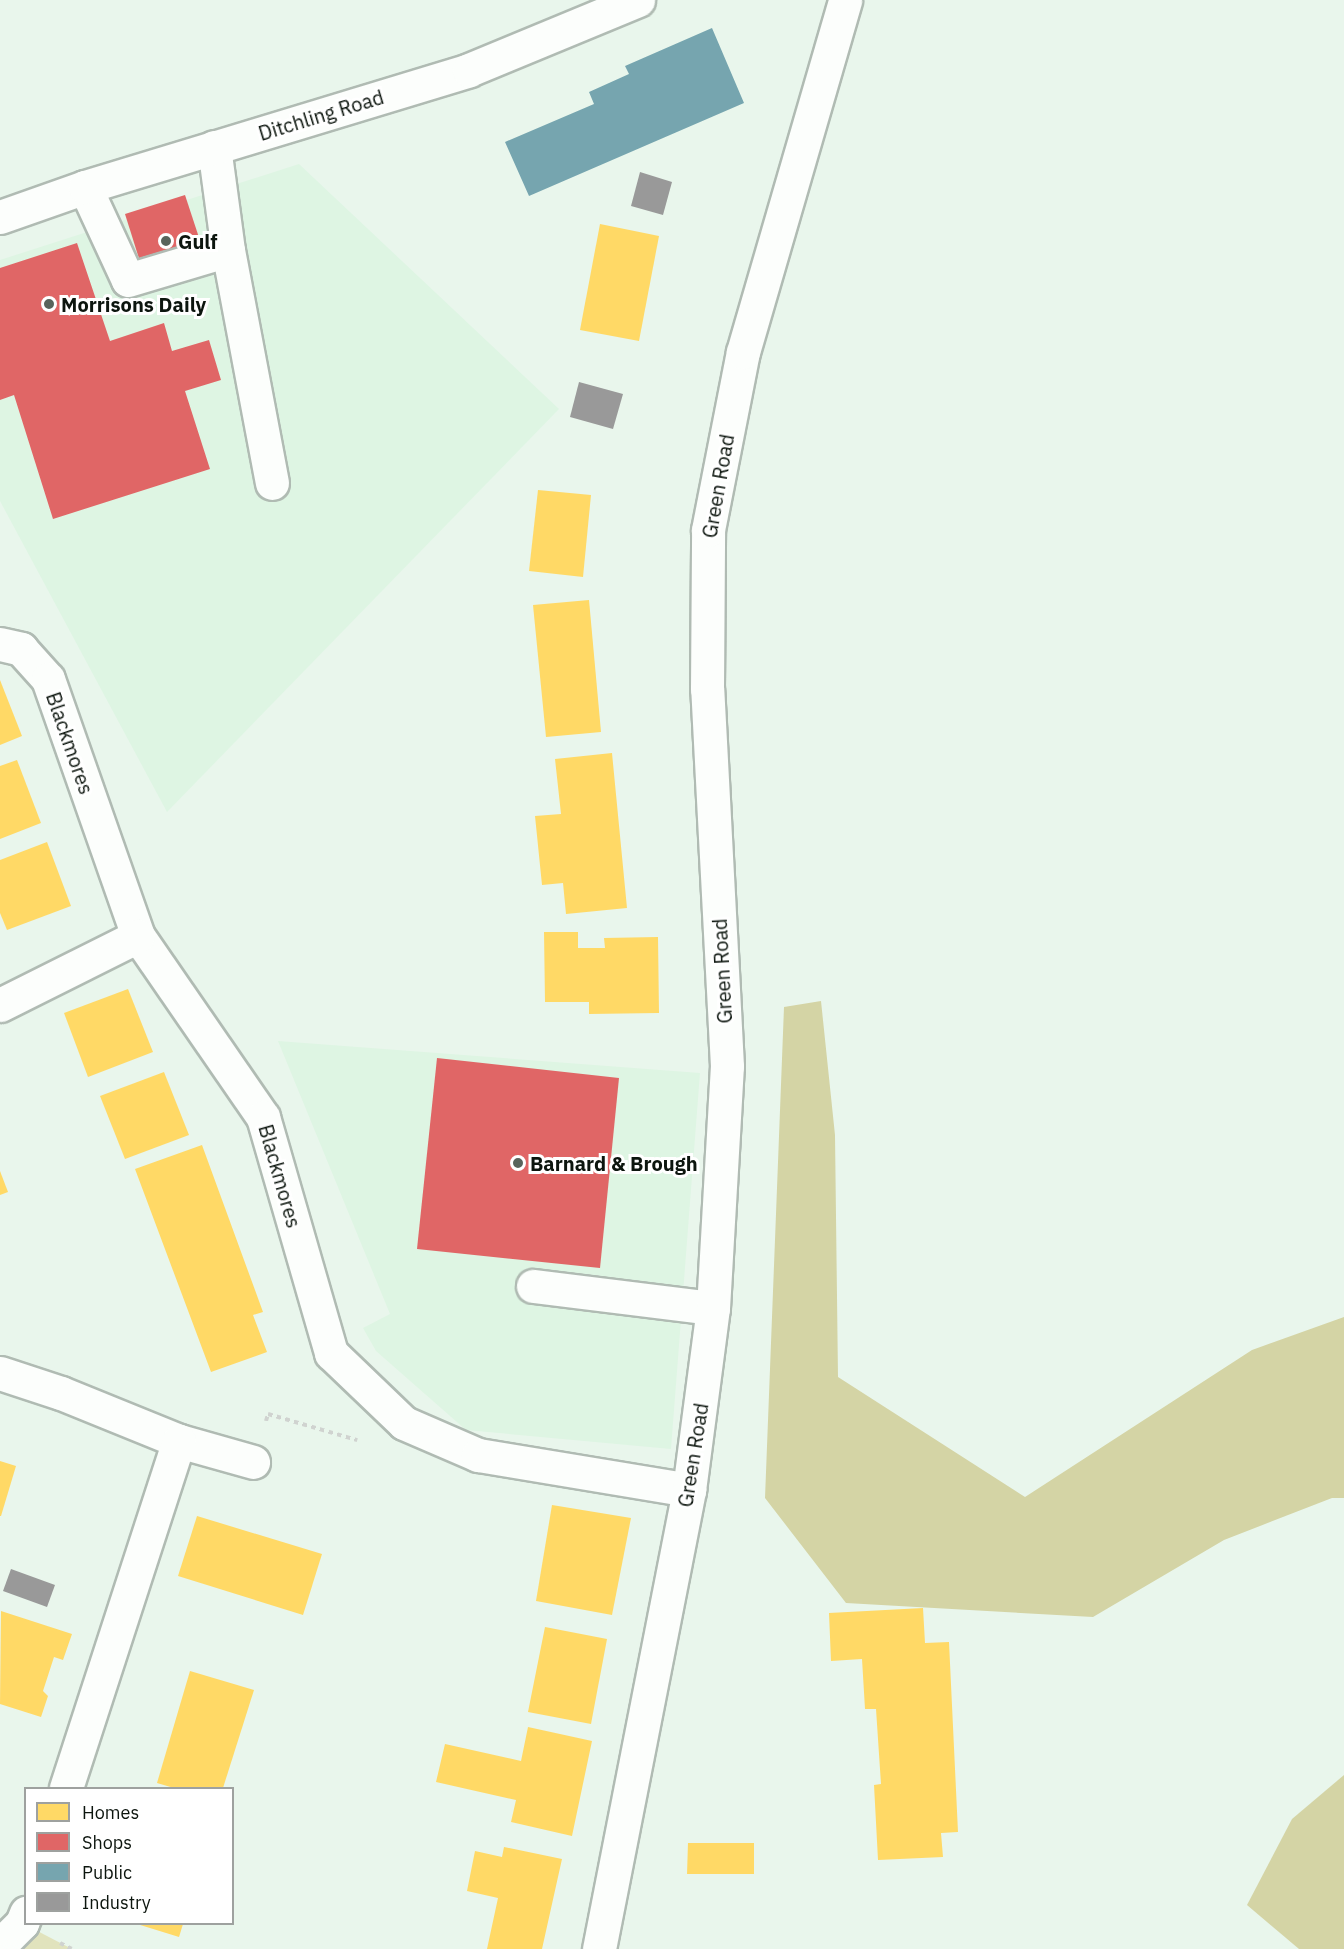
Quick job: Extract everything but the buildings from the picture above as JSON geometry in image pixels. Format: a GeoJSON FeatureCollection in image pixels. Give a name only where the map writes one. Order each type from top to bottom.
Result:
{"type":"FeatureCollection","features":[{"type":"Feature","properties":{"kind":"street","name":"Ditchling Road"},"geometry":{"type":"LineString","coordinates":[[0,217],[214,147],[469,70],[638,0]]}},
{"type":"Feature","properties":{"kind":"street","name":"Green Road"},"geometry":{"type":"LineString","coordinates":[[599,1949],[689,1490],[713,1308],[727,1066],[707,689],[708,530],[743,352],[845,0]]}},
{"type":"Feature","properties":{"kind":"street"},"geometry":{"type":"LineString","coordinates":[[214,147],[228,250],[272,483]]}},
{"type":"Feature","properties":{"kind":"street"},"geometry":{"type":"LineString","coordinates":[[85,188],[128,280],[228,250]]}},
{"type":"Feature","properties":{"kind":"street","name":"Blackmores"},"geometry":{"type":"LineString","coordinates":[[0,644],[21,649],[48,679],[138,936],[264,1117],[331,1353],[404,1423],[478,1455],[689,1490]]}},
{"type":"Feature","properties":{"kind":"street"},"geometry":{"type":"LineString","coordinates":[[0,1005],[138,936]]}},
{"type":"Feature","properties":{"kind":"street"},"geometry":{"type":"LineString","coordinates":[[533,1286],[713,1308]]}},
{"type":"Feature","properties":{"kind":"street"},"geometry":{"type":"LineString","coordinates":[[0,1373],[61,1393],[179,1441],[253,1462]]}},
{"type":"Feature","properties":{"kind":"street"},"geometry":{"type":"LineString","coordinates":[[66,1787],[179,1441]]}},
{"type":"Feature","properties":{"kind":"street"},"geometry":{"type":"LineString","coordinates":[[0,1945],[22,1923],[24,1918]]}},
{"type":"Feature","properties":{"kind":"path"},"geometry":{"type":"LineString","coordinates":[[253,1462],[268,1414],[376,1446],[404,1423]]}},
{"type":"Feature","properties":{"kind":"shaded area"},"geometry":{"type":"Polygon","coordinates":[[[299,164],[559,409],[167,812],[0,501],[0,260],[299,164]]]}},
{"type":"Feature","properties":{"kind":"shaded area"},"geometry":{"type":"Polygon","coordinates":[[[278,1041],[700,1073],[671,1449],[466,1430],[376,1351],[363,1328],[390,1314],[278,1041]]]}},
{"type":"Feature","properties":{"kind":"shaded area"},"geometry":{"type":"Polygon","coordinates":[[[22,1923],[72,1949],[0,1949],[22,1923]]]}},
{"type":"Feature","properties":{"kind":"green space"},"geometry":{"type":"Polygon","coordinates":[[[821,1001],[835,1135],[838,1377],[1025,1497],[1252,1350],[1344,1317],[1344,1498],[1332,1498],[1224,1540],[1093,1617],[846,1603],[765,1498],[784,1007],[821,1001]]]}},
{"type":"Feature","properties":{"kind":"green space"},"geometry":{"type":"Polygon","coordinates":[[[1344,1775],[1344,1949],[1299,1949],[1247,1905],[1292,1819],[1344,1775]]]}},
{"type":"Feature","properties":{"kind":"place","name":"Gulf"},"geometry":{"type":"Point","coordinates":[166,241]}},
{"type":"Feature","properties":{"kind":"place","name":"Morrisons Daily"},"geometry":{"type":"Point","coordinates":[49,304]}},
{"type":"Feature","properties":{"kind":"place","name":"Barnard & Brough"},"geometry":{"type":"Point","coordinates":[518,1163]}}]}
